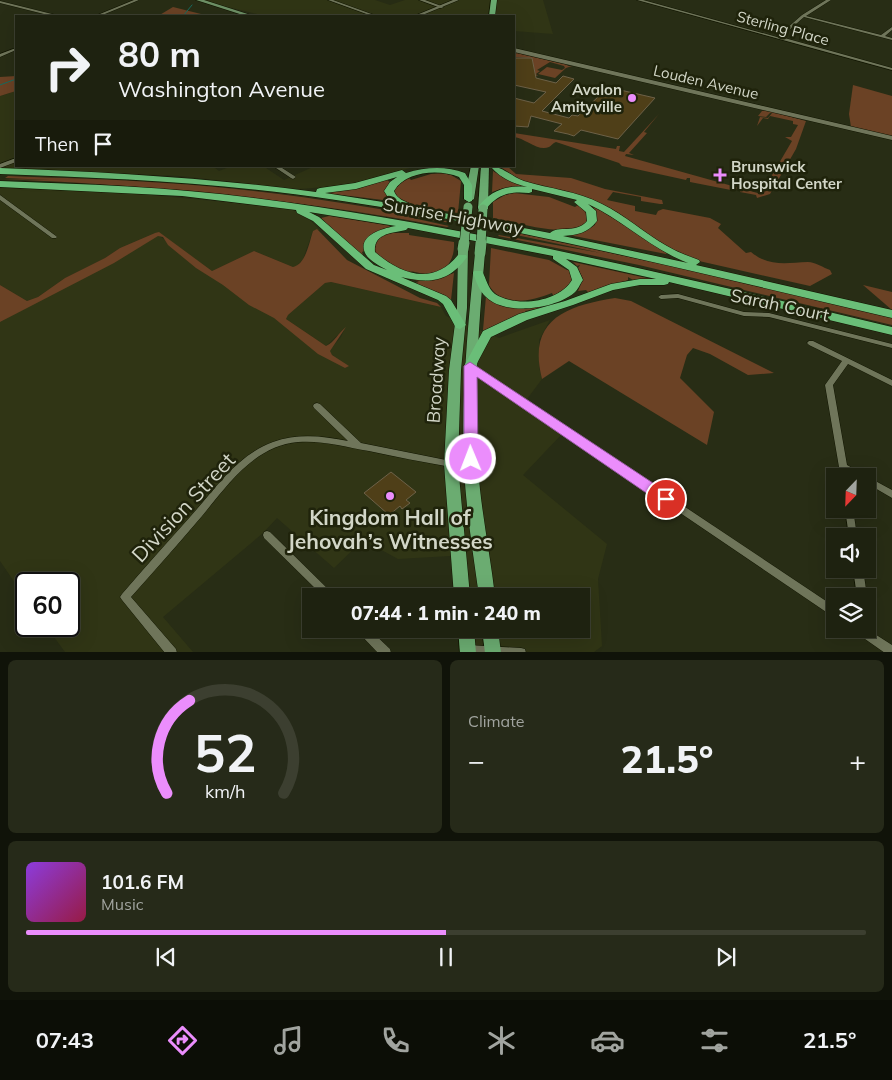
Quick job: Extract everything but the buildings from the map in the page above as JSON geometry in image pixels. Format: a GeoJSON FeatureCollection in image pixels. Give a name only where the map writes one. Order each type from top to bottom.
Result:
{"type":"FeatureCollection","features":[{"type":"Feature","properties":{"kind":"highway"},"geometry":{"type":"LineString","coordinates":[[291,192],[332,190],[356,186],[424,167]]}},
{"type":"Feature","properties":{"kind":"highway"},"geometry":{"type":"LineString","coordinates":[[495,167],[508,178],[564,192],[591,202],[612,212],[640,230],[656,244],[719,273]]}},
{"type":"Feature","properties":{"kind":"highway"},"geometry":{"type":"LineString","coordinates":[[416,210],[393,198],[389,191],[392,184],[400,179],[424,172],[446,170],[462,175],[468,185],[469,202]]}},
{"type":"Feature","properties":{"kind":"highway","name":"Sunrise Highway"},"geometry":{"type":"LineString","coordinates":[[0,171],[122,175],[291,192],[416,210],[719,273],[892,314]]}},
{"type":"Feature","properties":{"kind":"highway","name":"Sunrise Highway"},"geometry":{"type":"LineString","coordinates":[[0,184],[140,190],[289,205],[542,250],[892,331]]}},
{"type":"Feature","properties":{"kind":"highway"},"geometry":{"type":"LineString","coordinates":[[483,208],[490,198],[501,190],[522,189],[564,197],[579,202],[591,212],[592,221],[585,229],[568,233],[536,234]]}},
{"type":"Feature","properties":{"kind":"highway"},"geometry":{"type":"LineString","coordinates":[[289,205],[316,219],[370,267],[442,298],[447,302],[460,325]]}},
{"type":"Feature","properties":{"kind":"highway"},"geometry":{"type":"LineString","coordinates":[[422,228],[396,229],[380,233],[369,244],[370,253],[382,263],[402,273],[421,278],[442,275],[457,266],[463,253]]}},
{"type":"Feature","properties":{"kind":"highway"},"geometry":{"type":"LineString","coordinates":[[478,273],[491,296],[510,305],[531,304],[565,296],[573,291],[578,276],[573,267],[542,250]]}},
{"type":"Feature","properties":{"kind":"highway"},"geometry":{"type":"LineString","coordinates":[[470,366],[487,334],[523,317],[570,303],[611,287],[633,282],[691,283]]}},
{"type":"Feature","properties":{"kind":"main road"},"geometry":{"type":"LineString","coordinates":[[200,0],[248,15]]}},
{"type":"Feature","properties":{"kind":"main road"},"geometry":{"type":"LineString","coordinates":[[492,15],[494,0]]}},
{"type":"Feature","properties":{"kind":"main road","name":"Broadway"},"geometry":{"type":"LineString","coordinates":[[461,588],[451,464],[463,253],[475,167]]}},
{"type":"Feature","properties":{"kind":"main road","name":"Broadway"},"geometry":{"type":"LineString","coordinates":[[485,588],[471,469],[470,366],[486,167]]}},
{"type":"Feature","properties":{"kind":"main road"},"geometry":{"type":"LineString","coordinates":[[467,638],[468,651]]}},
{"type":"Feature","properties":{"kind":"main road"},"geometry":{"type":"LineString","coordinates":[[491,638],[493,652]]}},
{"type":"Feature","properties":{"kind":"street"},"geometry":{"type":"LineString","coordinates":[[100,15],[137,0]]}},
{"type":"Feature","properties":{"kind":"street"},"geometry":{"type":"LineString","coordinates":[[330,0],[372,15]]}},
{"type":"Feature","properties":{"kind":"street"},"geometry":{"type":"LineString","coordinates":[[421,0],[442,7]]}},
{"type":"Feature","properties":{"kind":"street"},"geometry":{"type":"LineString","coordinates":[[419,15],[457,0]]}},
{"type":"Feature","properties":{"kind":"street","name":"Sterling Place"},"geometry":{"type":"LineString","coordinates":[[639,0],[892,69]]}},
{"type":"Feature","properties":{"kind":"street"},"geometry":{"type":"LineString","coordinates":[[778,38],[803,16],[829,0]]}},
{"type":"Feature","properties":{"kind":"street"},"geometry":{"type":"LineString","coordinates":[[0,2],[50,15]]}},
{"type":"Feature","properties":{"kind":"street"},"geometry":{"type":"LineString","coordinates":[[803,16],[892,39]]}},
{"type":"Feature","properties":{"kind":"street"},"geometry":{"type":"LineString","coordinates":[[881,37],[892,28]]}},
{"type":"Feature","properties":{"kind":"street"},"geometry":{"type":"LineString","coordinates":[[0,56],[15,49]]}},
{"type":"Feature","properties":{"kind":"street"},"geometry":{"type":"LineString","coordinates":[[0,50],[8,52]]}},
{"type":"Feature","properties":{"kind":"street","name":"Louden Avenue"},"geometry":{"type":"LineString","coordinates":[[515,50],[892,138]]}},
{"type":"Feature","properties":{"kind":"street"},"geometry":{"type":"LineString","coordinates":[[0,166],[15,160]]}},
{"type":"Feature","properties":{"kind":"street"},"geometry":{"type":"LineString","coordinates":[[277,167],[293,177]]}},
{"type":"Feature","properties":{"kind":"street"},"geometry":{"type":"LineString","coordinates":[[0,197],[54,237]]}},
{"type":"Feature","properties":{"kind":"street","name":"Sarah Court"},"geometry":{"type":"LineString","coordinates":[[661,297],[678,296],[744,314],[770,315],[892,346]]}},
{"type":"Feature","properties":{"kind":"street"},"geometry":{"type":"LineString","coordinates":[[812,343],[892,383]]}},
{"type":"Feature","properties":{"kind":"street"},"geometry":{"type":"LineString","coordinates":[[843,467],[829,385],[846,361]]}},
{"type":"Feature","properties":{"kind":"street"},"geometry":{"type":"LineString","coordinates":[[470,366],[826,607]]}},
{"type":"Feature","properties":{"kind":"street"},"geometry":{"type":"LineString","coordinates":[[317,406],[359,446]]}},
{"type":"Feature","properties":{"kind":"street","name":"Division Street"},"geometry":{"type":"LineString","coordinates":[[172,652],[125,597],[223,486],[247,462],[266,449],[277,443],[303,439],[327,440],[451,464]]}},
{"type":"Feature","properties":{"kind":"street"},"geometry":{"type":"LineString","coordinates":[[876,485],[892,494]]}},
{"type":"Feature","properties":{"kind":"street"},"geometry":{"type":"LineString","coordinates":[[267,535],[321,588]]}},
{"type":"Feature","properties":{"kind":"street"},"geometry":{"type":"LineString","coordinates":[[371,638],[386,652]]}},
{"type":"Feature","properties":{"kind":"street"},"geometry":{"type":"LineString","coordinates":[[874,638],[892,651]]}},
{"type":"Feature","properties":{"kind":"street"},"geometry":{"type":"LineString","coordinates":[[468,651],[520,652]]}},
{"type":"Feature","properties":{"kind":"shaded area"},"geometry":{"type":"Polygon","coordinates":[[[198,0],[375,0],[390,5],[405,0],[543,0],[553,34],[515,31],[515,15],[261,15],[198,0]]]}},
{"type":"Feature","properties":{"kind":"shaded area"},"geometry":{"type":"Polygon","coordinates":[[[173,7],[205,15],[160,15],[173,7]]]}},
{"type":"Feature","properties":{"kind":"shaded area"},"geometry":{"type":"Polygon","coordinates":[[[517,53],[572,66],[566,68],[555,78],[538,74],[547,67],[562,70],[565,68],[550,62],[537,70],[540,71],[536,74],[538,76],[534,75],[532,58],[515,57],[517,53]]]}},
{"type":"Feature","properties":{"kind":"shaded area"},"geometry":{"type":"Polygon","coordinates":[[[15,76],[15,91],[0,96],[0,77],[15,76]]]}},
{"type":"Feature","properties":{"kind":"shaded area"},"geometry":{"type":"Polygon","coordinates":[[[853,85],[892,96],[892,136],[851,127],[849,114],[853,85]]]}},
{"type":"Feature","properties":{"kind":"shaded area"},"geometry":{"type":"Polygon","coordinates":[[[15,91],[15,167],[213,167],[219,171],[229,167],[264,167],[284,180],[313,167],[414,167],[351,185],[300,189],[179,176],[0,168],[0,96],[15,91]]]}},
{"type":"Feature","properties":{"kind":"shaded area"},"geometry":{"type":"Polygon","coordinates":[[[765,110],[806,121],[796,149],[770,194],[757,198],[756,195],[740,192],[740,190],[736,189],[736,191],[690,182],[690,178],[686,180],[622,166],[619,163],[556,142],[549,147],[540,148],[515,137],[515,133],[616,149],[617,146],[620,146],[619,151],[624,152],[659,114],[644,132],[647,133],[629,153],[634,155],[626,154],[625,156],[761,194],[792,141],[785,137],[791,137],[798,125],[793,124],[793,121],[770,116],[768,119],[763,118],[757,126],[760,117],[768,118],[772,113],[766,117],[758,116],[765,110]]]}},
{"type":"Feature","properties":{"kind":"shaded area"},"geometry":{"type":"Polygon","coordinates":[[[501,167],[508,167],[516,174],[571,178],[605,189],[662,200],[663,204],[641,201],[641,197],[613,192],[607,200],[635,206],[635,211],[656,215],[658,211],[663,209],[710,218],[721,224],[718,228],[746,253],[751,252],[764,260],[778,263],[811,262],[830,270],[832,274],[810,286],[699,261],[665,246],[617,213],[575,194],[522,181],[501,167]]]}},
{"type":"Feature","properties":{"kind":"shaded area"},"geometry":{"type":"Polygon","coordinates":[[[493,171],[506,179],[525,186],[504,188],[492,192],[493,171]]]}},
{"type":"Feature","properties":{"kind":"shaded area"},"geometry":{"type":"Polygon","coordinates":[[[443,173],[461,181],[458,213],[412,204],[397,196],[394,190],[401,182],[409,178],[411,180],[431,174],[443,173]]]}},
{"type":"Feature","properties":{"kind":"shaded area"},"geometry":{"type":"Polygon","coordinates":[[[8,176],[126,180],[237,189],[345,203],[452,222],[399,215],[449,226],[447,227],[281,201],[169,189],[1,179],[51,180],[5,178],[8,176]]]}},
{"type":"Feature","properties":{"kind":"shaded area"},"geometry":{"type":"Polygon","coordinates":[[[387,180],[391,183],[389,197],[391,201],[326,193],[387,180]]]}},
{"type":"Feature","properties":{"kind":"shaded area"},"geometry":{"type":"Polygon","coordinates":[[[0,188],[130,193],[289,208],[306,216],[320,230],[313,231],[303,259],[297,266],[293,267],[254,251],[212,271],[159,233],[155,233],[120,248],[105,258],[65,278],[38,297],[27,301],[0,285],[0,188]]]}},
{"type":"Feature","properties":{"kind":"shaded area"},"geometry":{"type":"Polygon","coordinates":[[[514,193],[549,197],[575,207],[578,205],[587,214],[587,222],[580,228],[559,230],[493,218],[493,202],[505,195],[514,193]]]}},
{"type":"Feature","properties":{"kind":"shaded area"},"geometry":{"type":"Polygon","coordinates":[[[596,207],[667,253],[569,235],[587,230],[595,225],[596,214],[592,208],[596,207]]]}},
{"type":"Feature","properties":{"kind":"shaded area"},"geometry":{"type":"Polygon","coordinates":[[[329,216],[391,226],[367,239],[364,251],[362,252],[363,255],[361,255],[321,218],[329,216]]]}},
{"type":"Feature","properties":{"kind":"shaded area"},"geometry":{"type":"Polygon","coordinates":[[[317,229],[347,260],[420,298],[437,303],[441,307],[331,282],[325,283],[288,315],[286,319],[326,346],[346,327],[330,351],[332,355],[349,366],[345,368],[318,354],[274,318],[249,305],[223,285],[196,268],[168,245],[163,237],[158,236],[114,263],[0,322],[0,285],[27,301],[38,297],[65,278],[105,258],[120,248],[155,233],[159,232],[212,271],[254,251],[293,267],[301,262],[313,231],[317,229]]]}},
{"type":"Feature","properties":{"kind":"shaded area"},"geometry":{"type":"Polygon","coordinates":[[[503,230],[708,274],[892,318],[892,325],[639,265],[498,236],[601,253],[502,232],[503,230]]]}},
{"type":"Feature","properties":{"kind":"shaded area"},"geometry":{"type":"Polygon","coordinates":[[[390,232],[409,233],[409,235],[454,242],[451,260],[439,272],[427,274],[407,272],[390,265],[381,260],[373,245],[377,238],[390,232]]]}},
{"type":"Feature","properties":{"kind":"shaded area"},"geometry":{"type":"Polygon","coordinates":[[[158,235],[345,368],[348,366],[329,351],[341,337],[345,328],[326,346],[286,319],[288,315],[325,283],[331,282],[441,307],[446,316],[499,338],[550,320],[539,340],[539,367],[542,379],[527,399],[561,435],[523,475],[607,544],[598,579],[602,646],[594,652],[459,652],[458,638],[590,638],[590,588],[454,588],[450,556],[398,559],[363,540],[334,568],[277,518],[263,533],[163,617],[193,652],[65,652],[54,637],[80,637],[80,572],[15,572],[15,583],[0,561],[0,322],[158,235]]]}},
{"type":"Feature","properties":{"kind":"shaded area"},"geometry":{"type":"Polygon","coordinates":[[[491,248],[549,260],[567,270],[571,270],[573,275],[571,288],[554,297],[552,293],[518,301],[501,298],[489,285],[491,248]]]}},
{"type":"Feature","properties":{"kind":"shaded area"},"geometry":{"type":"Polygon","coordinates":[[[573,262],[651,279],[633,280],[628,277],[628,280],[589,293],[586,290],[578,291],[583,279],[578,268],[580,265],[577,266],[573,262]]]}},
{"type":"Feature","properties":{"kind":"shaded area"},"geometry":{"type":"Polygon","coordinates":[[[454,273],[451,300],[415,283],[419,282],[415,280],[435,280],[454,273]]]}},
{"type":"Feature","properties":{"kind":"shaded area"},"geometry":{"type":"Polygon","coordinates":[[[863,285],[892,292],[892,310],[863,285]]]}},
{"type":"Feature","properties":{"kind":"shaded area"},"geometry":{"type":"Polygon","coordinates":[[[486,296],[504,306],[524,308],[539,306],[540,308],[525,311],[527,314],[494,326],[486,331],[483,330],[486,296]]]}},
{"type":"Feature","properties":{"kind":"shaded area"},"geometry":{"type":"Polygon","coordinates":[[[615,298],[631,301],[774,373],[748,375],[710,354],[693,348],[687,355],[680,378],[714,412],[707,445],[569,361],[542,379],[539,359],[540,343],[545,330],[554,319],[580,306],[615,298]]]}},
{"type":"Feature","properties":{"kind":"waterway"},"geometry":{"type":"LineString","coordinates":[[184,15],[192,5]]}},
{"type":"Feature","properties":{"kind":"waterway"},"geometry":{"type":"LineString","coordinates":[[0,85],[15,79]]}},
{"type":"Feature","properties":{"kind":"place","name":"Avalon Amityville"},"geometry":{"type":"Point","coordinates":[632,98]}},
{"type":"Feature","properties":{"kind":"place","name":"Brunswick Hospital Center"},"geometry":{"type":"Point","coordinates":[720,175]}},
{"type":"Feature","properties":{"kind":"place","name":"Kingdom Hall of Jehovah’s Witnesses"},"geometry":{"type":"Point","coordinates":[390,496]}},
{"type":"Feature","properties":{"kind":"route"},"geometry":{"type":"LineString","coordinates":[[471,459],[470,366],[666,499]]}}]}
